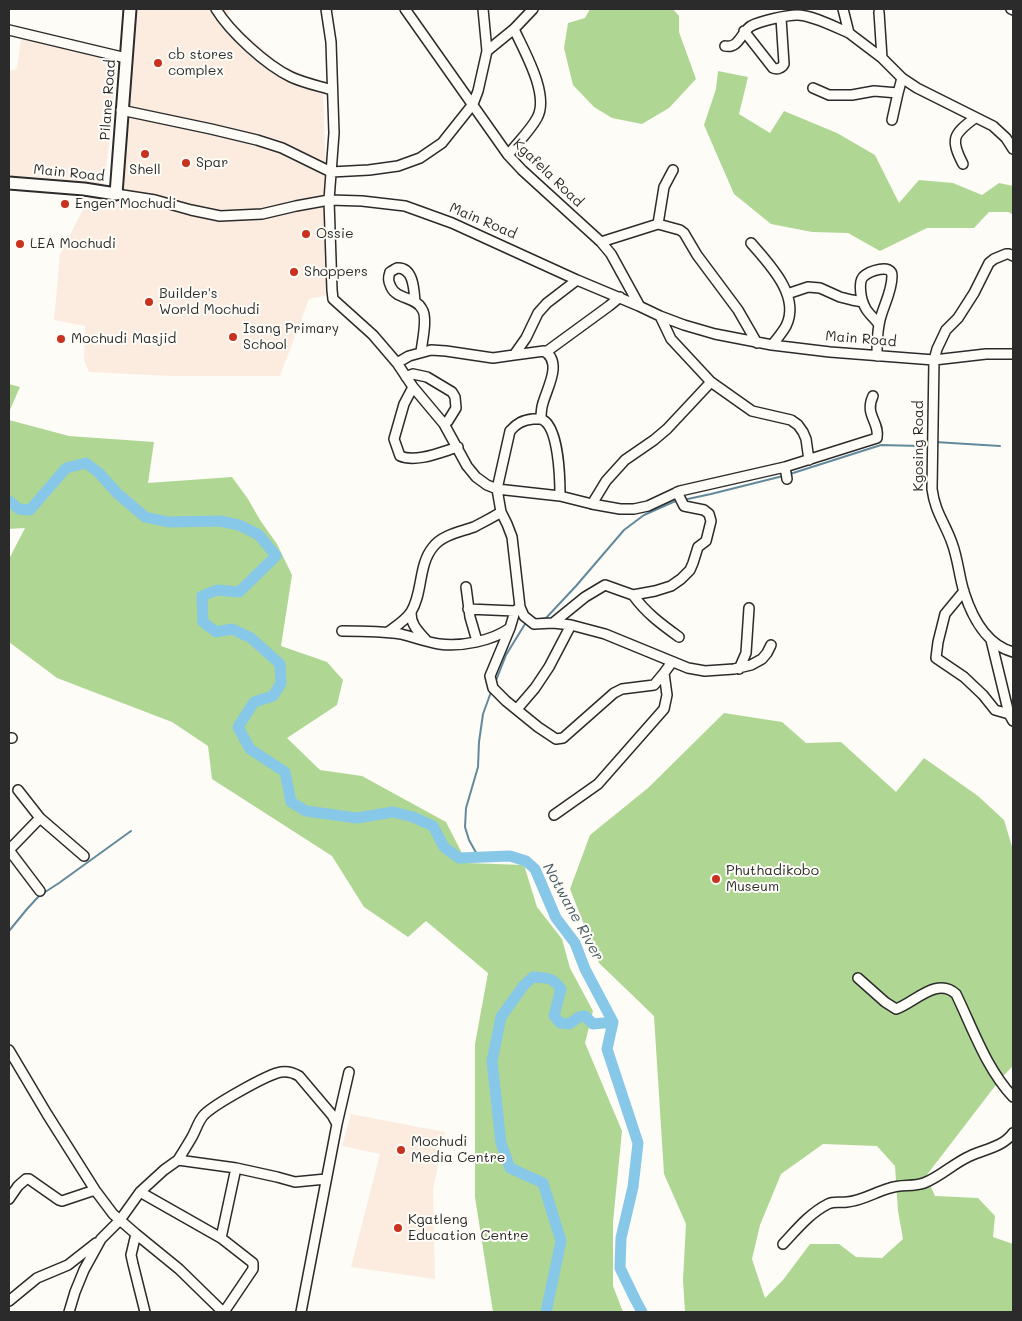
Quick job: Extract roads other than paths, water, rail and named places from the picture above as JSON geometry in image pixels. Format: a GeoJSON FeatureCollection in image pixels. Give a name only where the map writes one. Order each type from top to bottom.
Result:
{"type":"FeatureCollection","features":[{"type":"Feature","properties":{"kind":"main road","name":"Pilane Road"},"geometry":{"type":"LineString","coordinates":[[116,194],[130,9]]}},
{"type":"Feature","properties":{"kind":"main road","name":"Main Road"},"geometry":{"type":"LineString","coordinates":[[9,183],[66,187],[116,194]]}},
{"type":"Feature","properties":{"kind":"street"},"geometry":{"type":"LineString","coordinates":[[216,9],[221,18],[250,48],[283,73],[292,78],[332,90]]}},
{"type":"Feature","properties":{"kind":"street"},"geometry":{"type":"LineString","coordinates":[[326,9],[331,42],[334,133],[329,200],[333,299],[373,335],[397,363],[413,387],[444,424],[467,466],[476,477],[487,485],[497,489],[560,496],[620,509],[648,506],[786,472],[809,460],[877,438],[878,431],[869,408],[873,396]]}},
{"type":"Feature","properties":{"kind":"street","name":"Kgafela Road"},"geometry":{"type":"LineString","coordinates":[[405,9],[508,155],[601,242],[611,254],[639,306]]}},
{"type":"Feature","properties":{"kind":"street"},"geometry":{"type":"LineString","coordinates":[[121,110],[211,128],[274,145],[330,172],[398,166],[420,158],[442,143],[473,104],[478,91],[487,51],[483,9]]}},
{"type":"Feature","properties":{"kind":"street"},"geometry":{"type":"LineString","coordinates":[[487,51],[514,29],[533,9]]}},
{"type":"Feature","properties":{"kind":"street"},"geometry":{"type":"LineString","coordinates":[[843,9],[849,33]]}},
{"type":"Feature","properties":{"kind":"street"},"geometry":{"type":"LineString","coordinates":[[879,12],[882,58]]}},
{"type":"Feature","properties":{"kind":"street"},"geometry":{"type":"LineString","coordinates":[[725,46],[734,46],[744,31],[756,24],[795,15],[805,16],[849,33],[882,58],[902,78],[917,88],[992,126],[1006,138],[1013,149]]}},
{"type":"Feature","properties":{"kind":"street"},"geometry":{"type":"LineString","coordinates":[[744,31],[773,68],[781,68],[784,64],[781,18]]}},
{"type":"Feature","properties":{"kind":"street"},"geometry":{"type":"LineString","coordinates":[[508,155],[538,116],[542,104],[536,77],[514,29]]}},
{"type":"Feature","properties":{"kind":"street"},"geometry":{"type":"LineString","coordinates":[[9,30],[126,58]]}},
{"type":"Feature","properties":{"kind":"street"},"geometry":{"type":"LineString","coordinates":[[892,120],[902,78]]}},
{"type":"Feature","properties":{"kind":"street"},"geometry":{"type":"LineString","coordinates":[[813,88],[829,95],[852,95],[874,91],[898,93]]}},
{"type":"Feature","properties":{"kind":"street"},"geometry":{"type":"LineString","coordinates":[[963,164],[956,150],[955,138],[962,127],[975,118]]}},
{"type":"Feature","properties":{"kind":"street"},"geometry":{"type":"LineString","coordinates":[[658,224],[664,186],[673,170]]}},
{"type":"Feature","properties":{"kind":"street","name":"Main Road"},"geometry":{"type":"LineString","coordinates":[[116,194],[155,200],[220,216],[262,214],[329,200],[362,201],[405,206],[452,223],[577,280],[684,325],[758,343],[830,352],[934,360],[986,354],[1013,354]]}},
{"type":"Feature","properties":{"kind":"street"},"geometry":{"type":"LineString","coordinates":[[601,242],[658,224],[680,230],[738,310],[758,343]]}},
{"type":"Feature","properties":{"kind":"street"},"geometry":{"type":"LineString","coordinates":[[752,243],[784,285],[787,294],[789,314],[787,325],[772,345]]}},
{"type":"Feature","properties":{"kind":"street","name":"Kgosing Road"},"geometry":{"type":"LineString","coordinates":[[991,640],[978,623],[964,591],[952,541],[935,507],[932,489],[934,360],[946,330],[958,318],[974,293],[989,263],[1006,254],[1013,256]]}},
{"type":"Feature","properties":{"kind":"street"},"geometry":{"type":"LineString","coordinates":[[877,356],[879,325],[892,276],[889,270],[883,269],[868,273],[861,282],[863,302],[867,311],[879,325]]}},
{"type":"Feature","properties":{"kind":"street"},"geometry":{"type":"LineString","coordinates":[[514,355],[526,338],[538,313],[547,303],[577,280]]}},
{"type":"Feature","properties":{"kind":"street"},"geometry":{"type":"LineString","coordinates":[[787,294],[808,287],[820,288],[840,297],[863,302]]}},
{"type":"Feature","properties":{"kind":"street"},"geometry":{"type":"LineString","coordinates":[[397,363],[421,352],[431,350],[446,350],[492,358],[546,352],[620,297]]}},
{"type":"Feature","properties":{"kind":"street"},"geometry":{"type":"LineString","coordinates":[[415,302],[423,309],[425,317],[421,352]]}},
{"type":"Feature","properties":{"kind":"street"},"geometry":{"type":"LineString","coordinates":[[660,316],[671,339],[711,382],[752,411],[791,420],[803,432],[808,446],[809,460]]}},
{"type":"Feature","properties":{"kind":"street"},"geometry":{"type":"LineString","coordinates":[[541,420],[542,408],[553,370],[552,362],[546,352]]}},
{"type":"Feature","properties":{"kind":"street"},"geometry":{"type":"LineString","coordinates":[[406,377],[413,374],[428,377],[452,392],[455,397],[456,408],[444,424]]}},
{"type":"Feature","properties":{"kind":"street"},"geometry":{"type":"LineString","coordinates":[[592,504],[606,481],[626,460],[667,429],[711,382]]}},
{"type":"Feature","properties":{"kind":"street"},"geometry":{"type":"LineString","coordinates":[[413,387],[404,404],[394,439],[400,456],[413,459],[458,447]]}},
{"type":"Feature","properties":{"kind":"street"},"geometry":{"type":"LineString","coordinates":[[560,496],[560,472],[551,429],[547,423],[541,420],[521,421],[510,431],[497,489],[501,512],[508,524],[512,537],[520,611],[510,628],[490,676],[493,688],[538,727],[554,738],[560,739],[614,692],[622,689],[654,685],[672,662]]}},
{"type":"Feature","properties":{"kind":"street"},"geometry":{"type":"LineString","coordinates":[[553,623],[585,597],[605,585],[633,595],[671,586],[681,579],[690,570],[698,547],[706,541],[711,521],[709,514],[704,510],[686,507],[680,498]]}},
{"type":"Feature","properties":{"kind":"street"},"geometry":{"type":"LineString","coordinates":[[388,632],[410,613],[418,595],[426,560],[434,545],[440,540],[494,517],[501,512]]}},
{"type":"Feature","properties":{"kind":"street"},"geometry":{"type":"LineString","coordinates":[[466,587],[468,609],[477,641]]}},
{"type":"Feature","properties":{"kind":"street"},"geometry":{"type":"LineString","coordinates":[[964,591],[945,614],[936,658],[964,677],[983,695],[995,710],[1011,717]]}},
{"type":"Feature","properties":{"kind":"street"},"geometry":{"type":"LineString","coordinates":[[633,595],[651,616],[679,637]]}},
{"type":"Feature","properties":{"kind":"street"},"geometry":{"type":"LineString","coordinates":[[739,669],[746,653],[750,608]]}},
{"type":"Feature","properties":{"kind":"street"},"geometry":{"type":"LineString","coordinates":[[468,609],[520,611],[534,624],[553,623],[605,634],[688,668],[705,671],[739,669],[751,665],[762,658],[771,645]]}},
{"type":"Feature","properties":{"kind":"street"},"geometry":{"type":"LineString","coordinates":[[410,613],[415,628],[426,640]]}},
{"type":"Feature","properties":{"kind":"street"},"geometry":{"type":"LineString","coordinates":[[517,709],[535,688],[549,667],[571,626]]}},
{"type":"Feature","properties":{"kind":"street"},"geometry":{"type":"LineString","coordinates":[[342,631],[388,632],[439,644],[462,644],[499,635],[510,628]]}},
{"type":"Feature","properties":{"kind":"street"},"geometry":{"type":"LineString","coordinates":[[991,640],[1011,717]]}},
{"type":"Feature","properties":{"kind":"street"},"geometry":{"type":"LineString","coordinates":[[991,640],[1006,650],[1013,652]]}},
{"type":"Feature","properties":{"kind":"street"},"geometry":{"type":"LineString","coordinates":[[554,815],[598,784],[664,709],[667,694],[664,673]]}},
{"type":"Feature","properties":{"kind":"street"},"geometry":{"type":"LineString","coordinates":[[18,790],[40,818],[84,856]]}},
{"type":"Feature","properties":{"kind":"street"},"geometry":{"type":"LineString","coordinates":[[40,818],[9,850],[40,891]]}},
{"type":"Feature","properties":{"kind":"street"},"geometry":{"type":"LineString","coordinates":[[858,978],[895,1009],[940,987],[953,991],[990,1066],[1013,1097]]}},
{"type":"Feature","properties":{"kind":"street"},"geometry":{"type":"LineString","coordinates":[[9,1050],[12,1060],[107,1206],[120,1220],[179,1270],[224,1312],[253,1269],[253,1263],[222,1238],[140,1192]]}},
{"type":"Feature","properties":{"kind":"street"},"geometry":{"type":"LineString","coordinates":[[9,1301],[37,1278],[68,1264],[102,1238],[120,1220],[140,1192],[178,1160],[207,1112],[217,1104],[263,1079],[282,1072],[300,1076],[326,1108],[336,1124]]}},
{"type":"Feature","properties":{"kind":"street"},"geometry":{"type":"LineString","coordinates":[[302,1312],[336,1124],[349,1072]]}},
{"type":"Feature","properties":{"kind":"street"},"geometry":{"type":"LineString","coordinates":[[783,1244],[814,1212],[827,1204],[832,1202],[850,1202],[891,1187],[916,1186],[925,1183],[970,1155],[1001,1144],[1013,1133]]}},
{"type":"Feature","properties":{"kind":"street"},"geometry":{"type":"LineString","coordinates":[[178,1160],[236,1168],[295,1182],[326,1180]]}},
{"type":"Feature","properties":{"kind":"street"},"geometry":{"type":"LineString","coordinates":[[222,1238],[236,1168]]}},
{"type":"Feature","properties":{"kind":"street"},"geometry":{"type":"LineString","coordinates":[[9,1199],[18,1186],[26,1179],[29,1179],[62,1201],[95,1190]]}},
{"type":"Feature","properties":{"kind":"street"},"geometry":{"type":"LineString","coordinates":[[136,1234],[132,1264],[145,1312]]}},
{"type":"Feature","properties":{"kind":"street"},"geometry":{"type":"LineString","coordinates":[[69,1312],[84,1270],[102,1238]]}},
{"type":"Feature","properties":{"kind":"waterway"},"geometry":{"type":"LineString","coordinates":[[935,442],[1000,446]]}},
{"type":"Feature","properties":{"kind":"waterway"},"geometry":{"type":"LineString","coordinates":[[790,474],[881,445],[920,446]]}},
{"type":"Feature","properties":{"kind":"waterway","name":"Notwane River"},"geometry":{"type":"LineString","coordinates":[[9,501],[19,509],[30,510],[66,468],[86,463],[145,517],[168,522],[220,521],[239,525],[259,535],[276,556],[239,592],[217,590],[202,596],[203,622],[216,632],[232,629],[251,638],[280,664],[281,683],[273,696],[254,702],[238,727],[250,749],[285,772],[291,802],[306,811],[357,818],[393,812],[413,817],[433,826],[444,847],[459,858],[510,856],[526,861],[535,869],[556,918],[575,943],[585,969],[613,1022],[593,1024],[585,1016],[579,1017],[569,1024],[560,1023],[554,1016],[561,989],[555,982],[549,979],[533,977],[524,985],[501,1017],[492,1061],[501,1143],[510,1168],[543,1183],[561,1241],[546,1312]]}},
{"type":"Feature","properties":{"kind":"waterway"},"geometry":{"type":"LineString","coordinates":[[683,500],[783,476]]}},
{"type":"Feature","properties":{"kind":"waterway"},"geometry":{"type":"LineString","coordinates":[[541,619],[546,618],[576,586],[624,530],[644,515],[678,500]]}},
{"type":"Feature","properties":{"kind":"waterway"},"geometry":{"type":"LineString","coordinates":[[495,683],[506,655],[525,624],[529,623]]}},
{"type":"Feature","properties":{"kind":"waterway"},"geometry":{"type":"LineString","coordinates":[[479,858],[469,840],[465,827],[466,808],[478,767],[483,714],[491,692]]}},
{"type":"Feature","properties":{"kind":"waterway"},"geometry":{"type":"LineString","coordinates":[[9,931],[39,896],[131,831]]}},
{"type":"Feature","properties":{"kind":"waterway"},"geometry":{"type":"LineString","coordinates":[[613,1022],[607,1049],[638,1143],[633,1187],[621,1238],[620,1268],[642,1312]]}},
{"type":"Feature","properties":{"kind":"place","name":"cb stores complex"},"geometry":{"type":"Point","coordinates":[158,63]}},
{"type":"Feature","properties":{"kind":"place","name":"Shell"},"geometry":{"type":"Point","coordinates":[145,154]}},
{"type":"Feature","properties":{"kind":"place","name":"Spar"},"geometry":{"type":"Point","coordinates":[186,163]}},
{"type":"Feature","properties":{"kind":"place","name":"Engen Mochudi"},"geometry":{"type":"Point","coordinates":[65,204]}},
{"type":"Feature","properties":{"kind":"place","name":"Ossie"},"geometry":{"type":"Point","coordinates":[306,234]}},
{"type":"Feature","properties":{"kind":"place","name":"LEA Mochudi"},"geometry":{"type":"Point","coordinates":[20,244]}},
{"type":"Feature","properties":{"kind":"place","name":"Shoppers"},"geometry":{"type":"Point","coordinates":[294,272]}},
{"type":"Feature","properties":{"kind":"place","name":"Builder's World Mochudi"},"geometry":{"type":"Point","coordinates":[149,302]}},
{"type":"Feature","properties":{"kind":"place","name":"Isang Primary School"},"geometry":{"type":"Point","coordinates":[233,337]}},
{"type":"Feature","properties":{"kind":"place","name":"Mochudi Masjid"},"geometry":{"type":"Point","coordinates":[61,339]}},
{"type":"Feature","properties":{"kind":"place","name":"Phuthadikobo Museum"},"geometry":{"type":"Point","coordinates":[716,879]}},
{"type":"Feature","properties":{"kind":"place","name":"Mochudi Media Centre"},"geometry":{"type":"Point","coordinates":[401,1150]}},
{"type":"Feature","properties":{"kind":"place","name":"Kgatleng Education Centre"},"geometry":{"type":"Point","coordinates":[398,1228]}}]}
